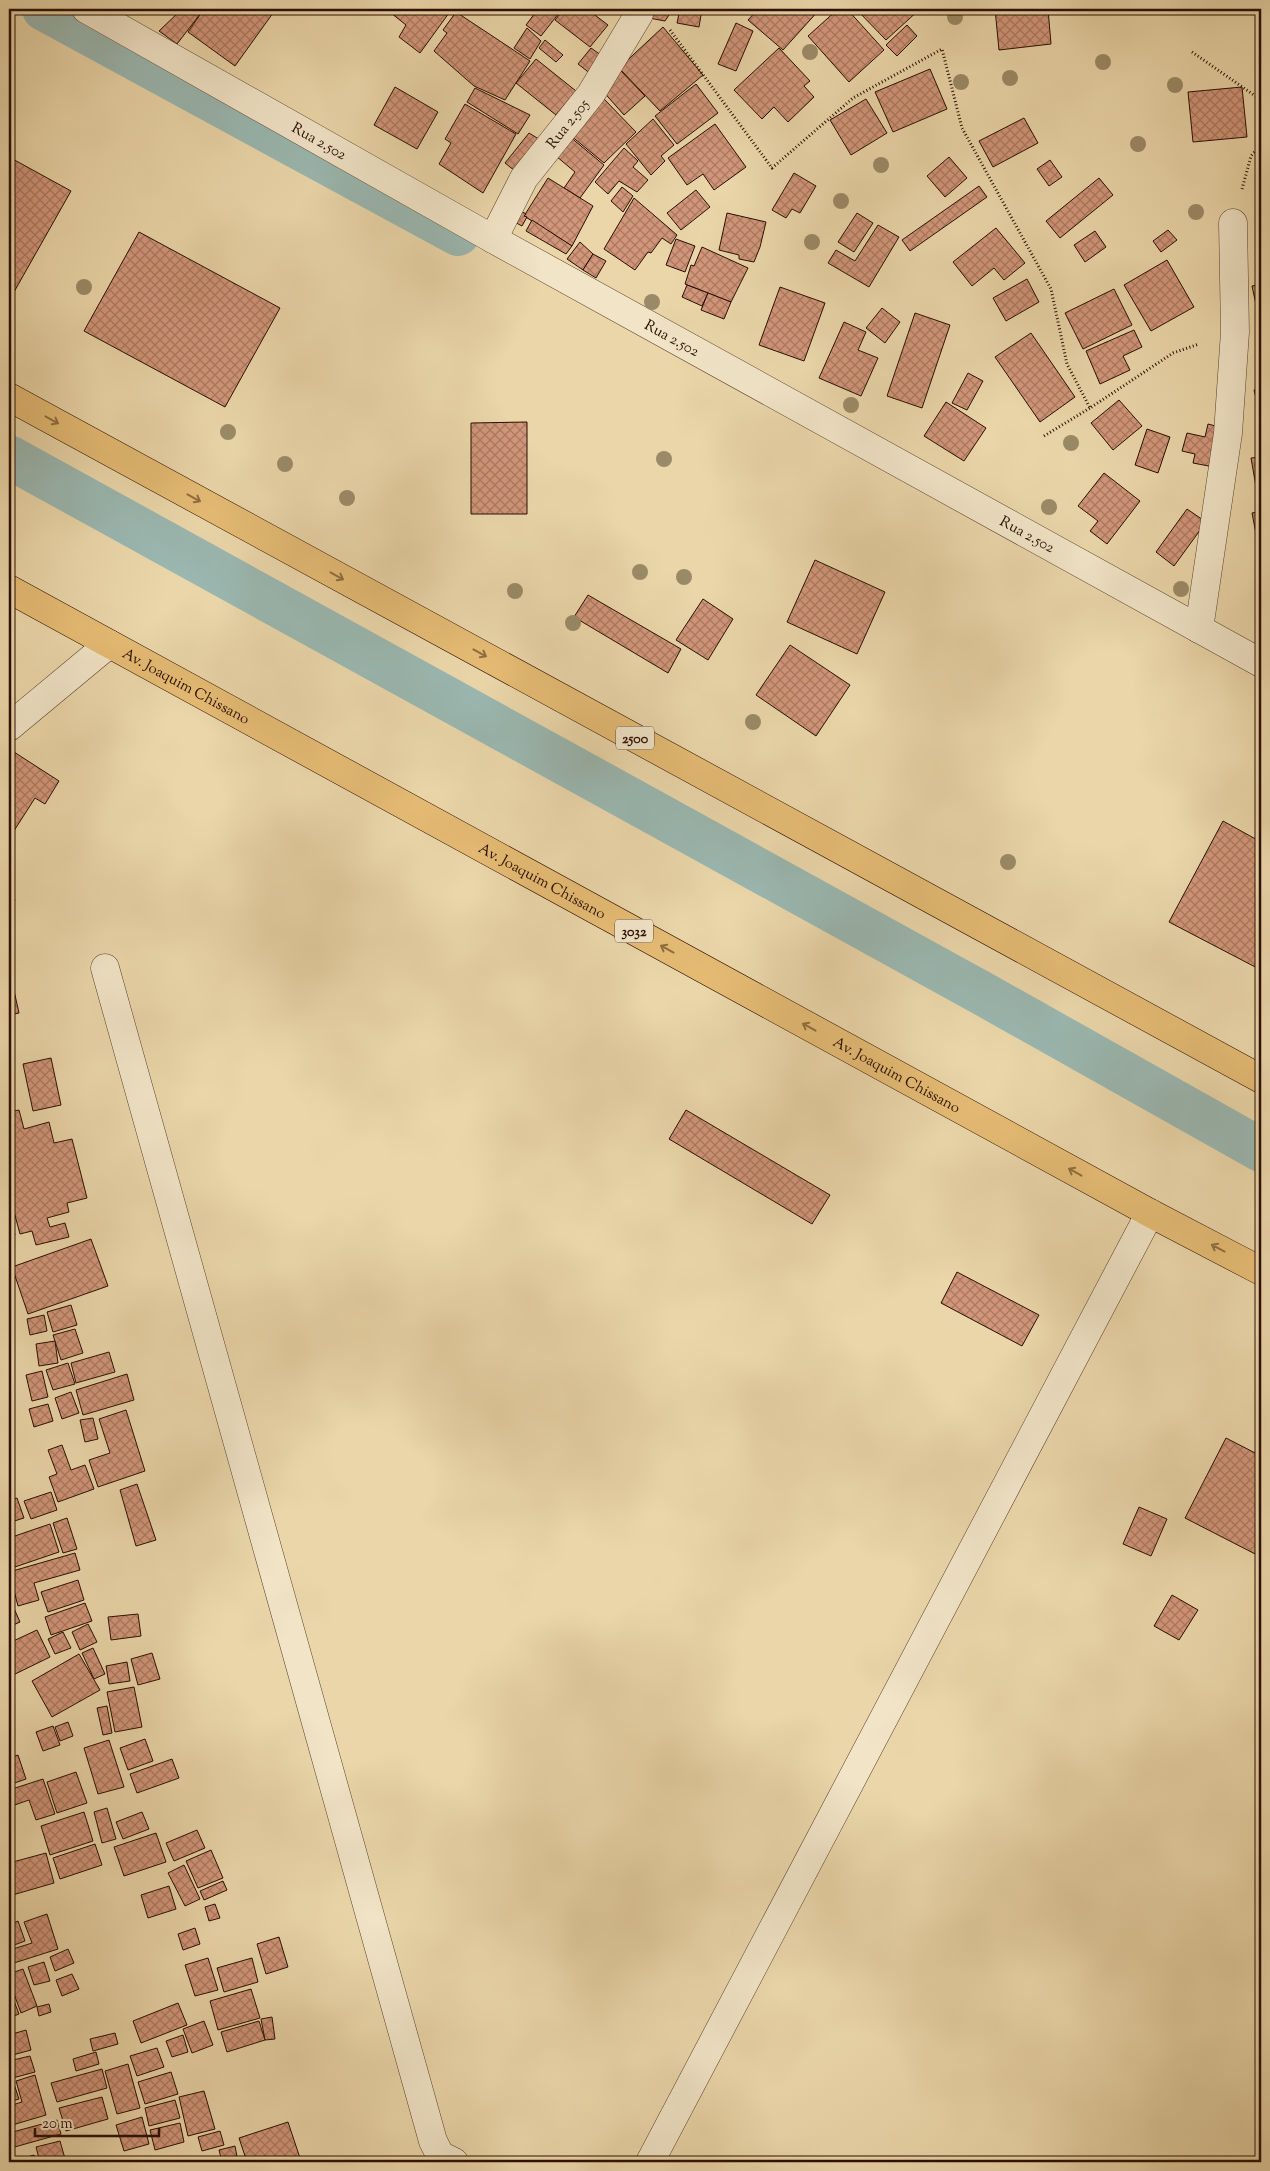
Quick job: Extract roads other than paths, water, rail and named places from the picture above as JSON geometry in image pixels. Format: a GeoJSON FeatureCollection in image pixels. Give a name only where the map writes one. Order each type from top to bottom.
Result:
{"type":"FeatureCollection","features":[{"type":"Feature","properties":{"kind":"main road","name":"2500"},"geometry":{"type":"LineString","coordinates":[[9,397],[1261,1079]]}},
{"type":"Feature","properties":{"kind":"main road","name":"Av. Joaquim Chissano"},"geometry":{"type":"LineString","coordinates":[[9,589],[1150,1213],[1261,1271]]}},
{"type":"Feature","properties":{"kind":"street","name":"Rua 2.502"},"geometry":{"type":"LineString","coordinates":[[89,10],[493,239],[1198,630],[1261,662]]}},
{"type":"Feature","properties":{"kind":"street","name":"Rua 2.505"},"geometry":{"type":"LineString","coordinates":[[493,239],[524,178],[591,94],[640,11]]}},
{"type":"Feature","properties":{"kind":"street"},"geometry":{"type":"LineString","coordinates":[[1198,630],[1228,433],[1235,332],[1233,224]]}},
{"type":"Feature","properties":{"kind":"street"},"geometry":{"type":"LineString","coordinates":[[9,727],[109,644]]}},
{"type":"Feature","properties":{"kind":"street"},"geometry":{"type":"LineString","coordinates":[[104,968],[433,2141],[440,2155],[454,2162]]}},
{"type":"Feature","properties":{"kind":"street"},"geometry":{"type":"LineString","coordinates":[[650,2162],[1150,1213]]}},
{"type":"Feature","properties":{"kind":"waterway"},"geometry":{"type":"LineString","coordinates":[[44,9],[458,234]]}},
{"type":"Feature","properties":{"kind":"waterway"},"geometry":{"type":"LineString","coordinates":[[9,457],[987,996],[1261,1150]]}}]}
